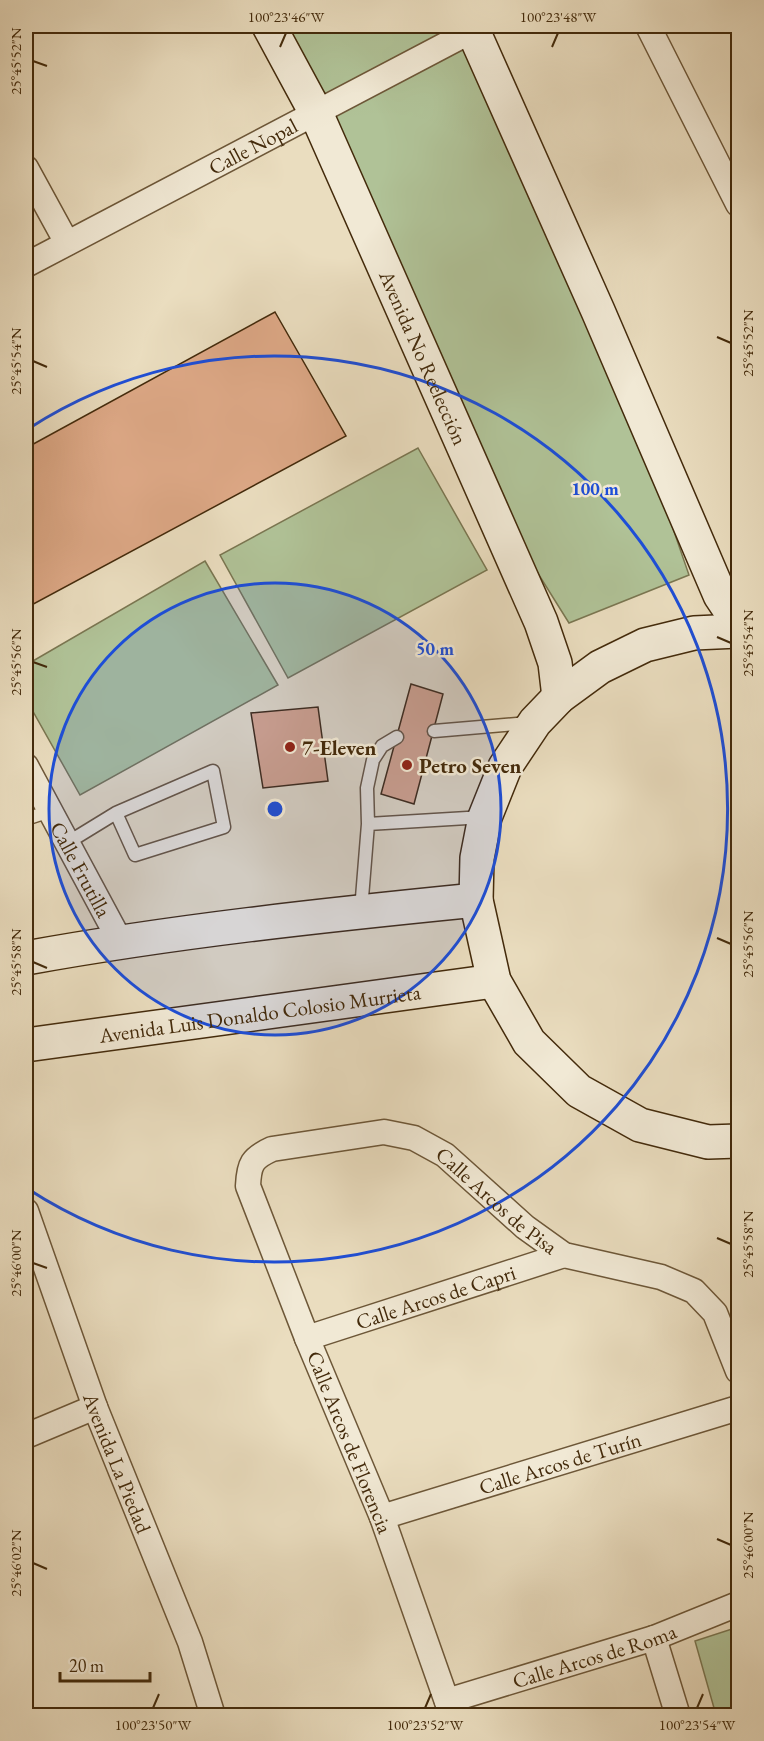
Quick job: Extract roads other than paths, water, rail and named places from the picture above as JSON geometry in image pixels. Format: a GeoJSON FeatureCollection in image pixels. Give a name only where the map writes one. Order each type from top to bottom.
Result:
{"type":"FeatureCollection","features":[{"type":"Feature","properties":{"kind":"main road","name":"Avenida No Reelección"},"geometry":{"type":"LineString","coordinates":[[269,26],[316,113],[541,622],[555,663],[559,697]]}},
{"type":"Feature","properties":{"kind":"main road"},"geometry":{"type":"LineString","coordinates":[[475,27],[720,595],[738,622]]}},
{"type":"Feature","properties":{"kind":"main road"},"geometry":{"type":"LineString","coordinates":[[738,631],[694,633],[645,645],[600,667],[559,697],[535,722],[505,767],[485,817],[477,858],[476,900],[494,981],[529,1042],[579,1091],[640,1125],[708,1142],[738,1141]]}},
{"type":"Feature","properties":{"kind":"main road"},"geometry":{"type":"LineString","coordinates":[[26,958],[120,941],[361,911],[476,900]]}},
{"type":"Feature","properties":{"kind":"main road","name":"Avenida Luis Donaldo Colosio Murrieta"},"geometry":{"type":"LineString","coordinates":[[26,1045],[494,981]]}},
{"type":"Feature","properties":{"kind":"street"},"geometry":{"type":"LineString","coordinates":[[648,26],[738,204]]}},
{"type":"Feature","properties":{"kind":"street","name":"Calle Nopal"},"geometry":{"type":"LineString","coordinates":[[26,265],[475,27]]}},
{"type":"Feature","properties":{"kind":"street"},"geometry":{"type":"LineString","coordinates":[[26,168],[67,243]]}},
{"type":"Feature","properties":{"kind":"street","name":"Calle Frutilla"},"geometry":{"type":"LineString","coordinates":[[26,766],[120,941]]}},
{"type":"Feature","properties":{"kind":"street","name":"Calle Arcos de Pisa"},"geometry":{"type":"LineString","coordinates":[[249,1169],[257,1156],[272,1149],[384,1132],[414,1138],[445,1155],[525,1227],[564,1255],[661,1278],[694,1291],[715,1313],[738,1371]]}},
{"type":"Feature","properties":{"kind":"street","name":"Calle Arcos de Florencia"},"geometry":{"type":"LineString","coordinates":[[249,1169],[248,1186],[307,1338],[382,1517],[449,1708]]}},
{"type":"Feature","properties":{"kind":"street","name":"Avenida La Piedad"},"geometry":{"type":"LineString","coordinates":[[26,1211],[96,1407],[190,1642],[213,1716]]}},
{"type":"Feature","properties":{"kind":"street","name":"Calle Arcos de Capri"},"geometry":{"type":"LineString","coordinates":[[307,1338],[564,1255]]}},
{"type":"Feature","properties":{"kind":"street"},"geometry":{"type":"LineString","coordinates":[[26,1436],[96,1407]]}},
{"type":"Feature","properties":{"kind":"street","name":"Calle Arcos de Turín"},"geometry":{"type":"LineString","coordinates":[[382,1517],[738,1408]]}},
{"type":"Feature","properties":{"kind":"street","name":"Calle Arcos de Roma"},"geometry":{"type":"LineString","coordinates":[[449,1708],[654,1638],[738,1604]]}},
{"type":"Feature","properties":{"kind":"street"},"geometry":{"type":"LineString","coordinates":[[654,1638],[678,1716]]}},
{"type":"Feature","properties":{"kind":"lane"},"geometry":{"type":"LineString","coordinates":[[434,731],[535,722]]}},
{"type":"Feature","properties":{"kind":"lane"},"geometry":{"type":"LineString","coordinates":[[361,911],[368,824],[367,788],[373,760],[382,746],[397,737]]}},
{"type":"Feature","properties":{"kind":"lane"},"geometry":{"type":"LineString","coordinates":[[67,843],[116,813],[213,771],[224,827],[135,855],[116,813]]}},
{"type":"Feature","properties":{"kind":"lane"},"geometry":{"type":"LineString","coordinates":[[26,819],[50,811]]}},
{"type":"Feature","properties":{"kind":"lane"},"geometry":{"type":"LineString","coordinates":[[368,824],[485,817]]}},
{"type":"Feature","properties":{"kind":"place","name":"7-Eleven"},"geometry":{"type":"Point","coordinates":[290,747]}},
{"type":"Feature","properties":{"kind":"place","name":"Petro Seven"},"geometry":{"type":"Point","coordinates":[407,765]}}]}
